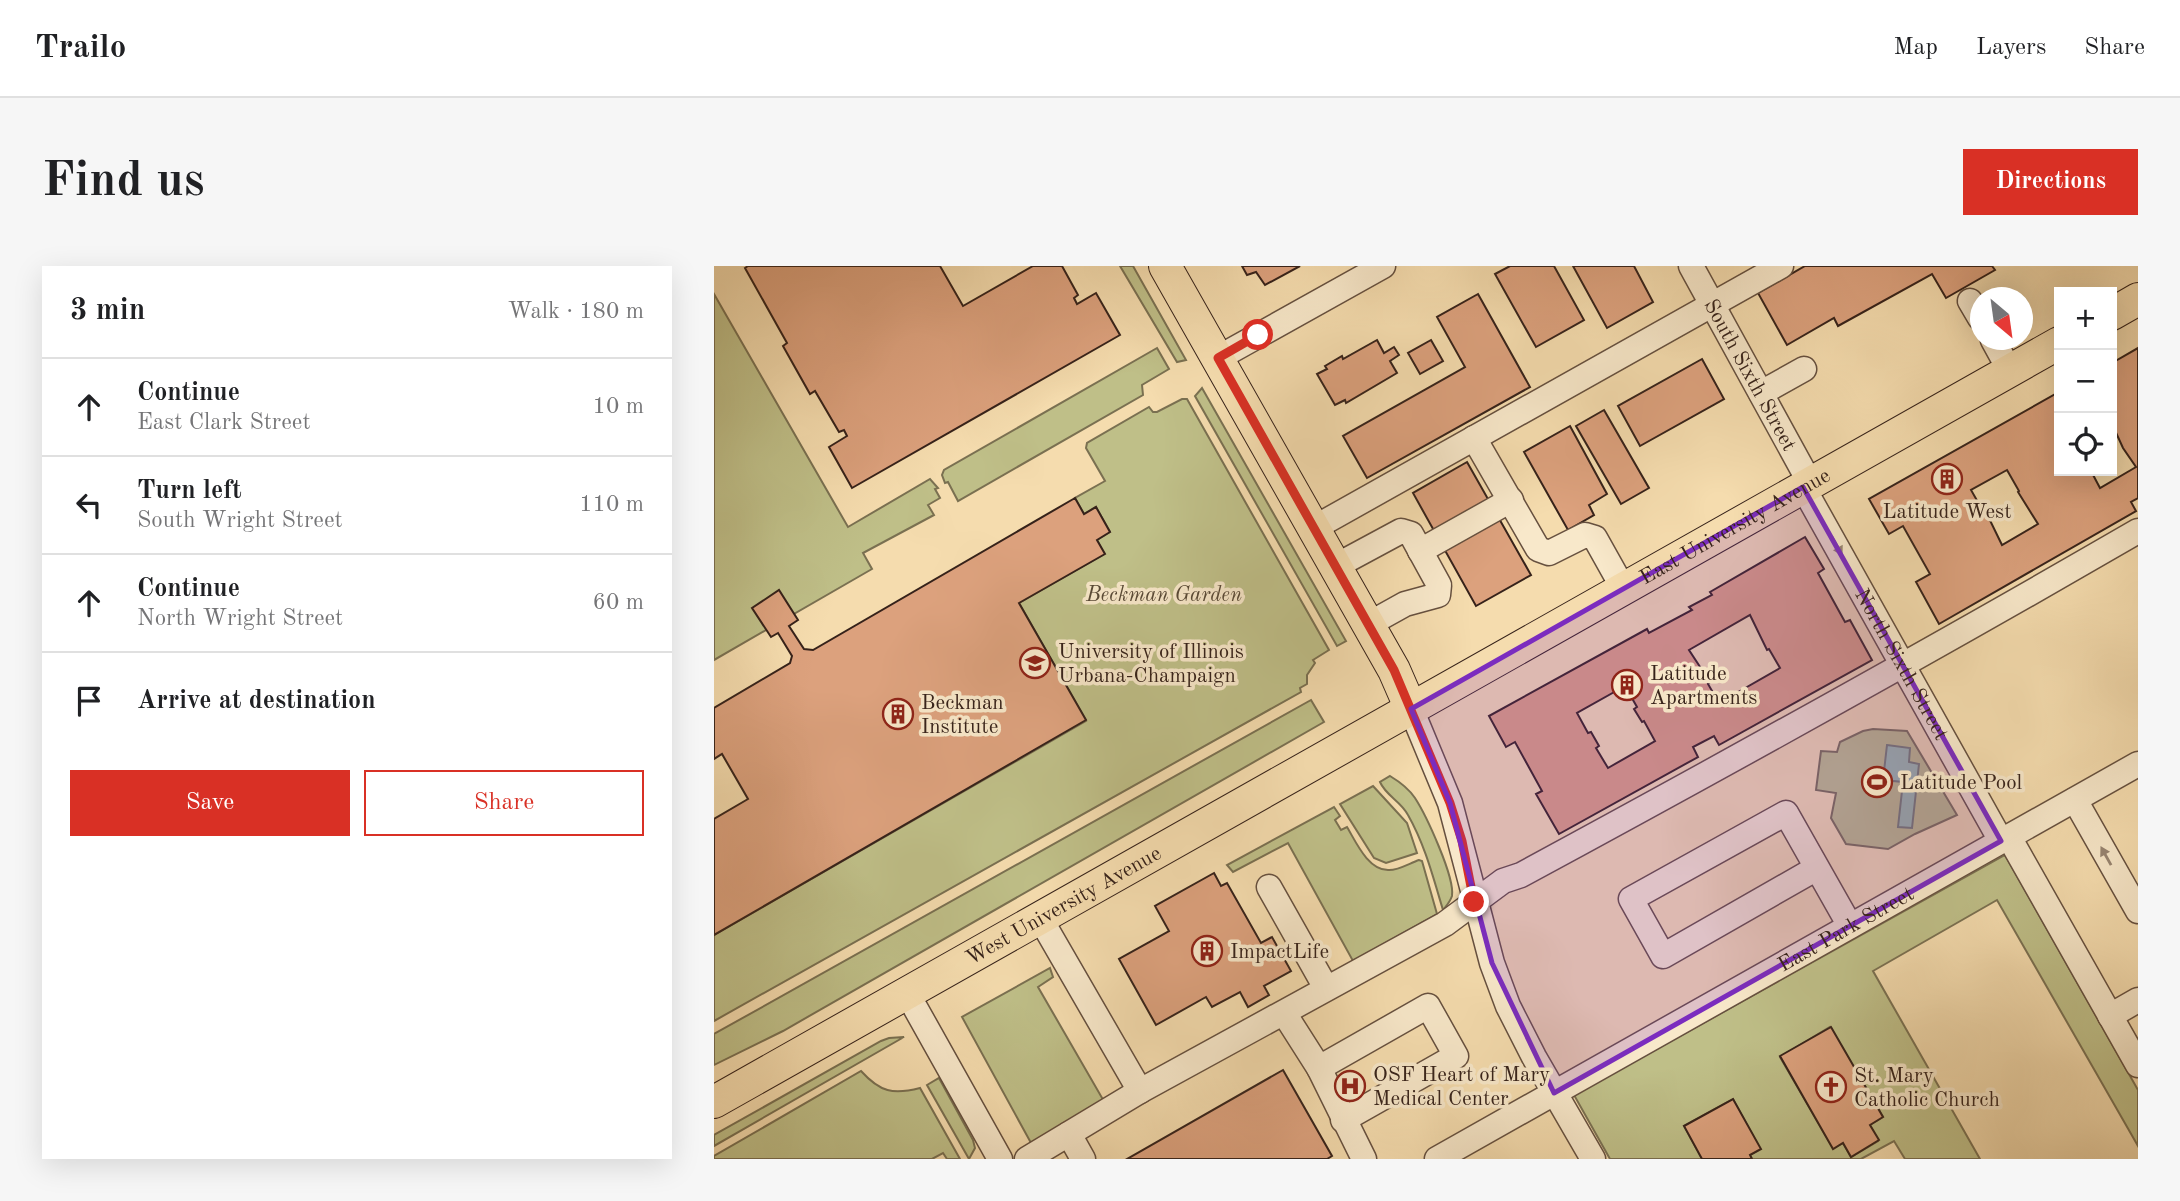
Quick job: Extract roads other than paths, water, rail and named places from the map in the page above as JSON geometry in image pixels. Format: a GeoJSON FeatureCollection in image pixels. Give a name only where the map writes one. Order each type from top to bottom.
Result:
{"type":"FeatureCollection","features":[{"type":"Feature","properties":{"kind":"main road"},"geometry":{"type":"LineString","coordinates":[[1166,266],[1369,624],[1411,709]]}},
{"type":"Feature","properties":{"kind":"main road"},"geometry":{"type":"LineString","coordinates":[[2117,311],[2138,299]]}},
{"type":"Feature","properties":{"kind":"main road","name":"East University Avenue"},"geometry":{"type":"LineString","coordinates":[[1411,709],[2054,346]]}},
{"type":"Feature","properties":{"kind":"main road","name":"West University Avenue"},"geometry":{"type":"LineString","coordinates":[[714,1102],[1411,709]]}},
{"type":"Feature","properties":{"kind":"street"},"geometry":{"type":"LineString","coordinates":[[1218,358],[1382,266]]}},
{"type":"Feature","properties":{"kind":"street","name":"South Sixth Street"},"geometry":{"type":"LineString","coordinates":[[1691,266],[1761,393],[1807,485]]}},
{"type":"Feature","properties":{"kind":"street"},"geometry":{"type":"LineString","coordinates":[[1314,528],[1781,266]]}},
{"type":"Feature","properties":{"kind":"street"},"geometry":{"type":"LineString","coordinates":[[1998,350],[2010,371]]}},
{"type":"Feature","properties":{"kind":"street"},"geometry":{"type":"LineString","coordinates":[[1761,393],[1804,369]]}},
{"type":"Feature","properties":{"kind":"street"},"geometry":{"type":"LineString","coordinates":[[1474,439],[1538,549],[1549,553],[1585,535],[1595,538],[1623,588]]}},
{"type":"Feature","properties":{"kind":"street","name":"North Sixth Street"},"geometry":{"type":"LineString","coordinates":[[1807,485],[1904,665],[2138,1065]]}},
{"type":"Feature","properties":{"kind":"street"},"geometry":{"type":"LineString","coordinates":[[1420,551],[1511,500]]}},
{"type":"Feature","properties":{"kind":"street"},"geometry":{"type":"LineString","coordinates":[[1336,566],[1401,531],[1411,534],[1439,585],[1438,595],[1405,604],[1369,624]]}},
{"type":"Feature","properties":{"kind":"street"},"geometry":{"type":"LineString","coordinates":[[1027,1159],[1140,1091],[1445,924],[1503,881],[1521,875],[1667,797],[2138,531]]}},
{"type":"Feature","properties":{"kind":"street"},"geometry":{"type":"LineString","coordinates":[[1411,709],[1450,803],[1462,841],[1474,902],[1508,1006],[1593,1159]]}},
{"type":"Feature","properties":{"kind":"street","name":"East Park Street"},"geometry":{"type":"LineString","coordinates":[[1437,1159],[2138,764]]}},
{"type":"Feature","properties":{"kind":"street"},"geometry":{"type":"LineString","coordinates":[[2075,800],[2138,911]]}},
{"type":"Feature","properties":{"kind":"street"},"geometry":{"type":"LineString","coordinates":[[1817,868],[1663,956],[1631,900],[1786,813],[1850,926]]}},
{"type":"Feature","properties":{"kind":"street"},"geometry":{"type":"LineString","coordinates":[[1269,887],[1325,988]]}},
{"type":"Feature","properties":{"kind":"street"},"geometry":{"type":"LineString","coordinates":[[1040,918],[1140,1091]]}},
{"type":"Feature","properties":{"kind":"street"},"geometry":{"type":"LineString","coordinates":[[907,993],[1000,1159]]}},
{"type":"Feature","properties":{"kind":"street"},"geometry":{"type":"LineString","coordinates":[[2110,1016],[2138,1000]]}},
{"type":"Feature","properties":{"kind":"street"},"geometry":{"type":"LineString","coordinates":[[1319,1068],[1428,1006],[1456,1056],[1343,1120]]}},
{"type":"Feature","properties":{"kind":"street"},"geometry":{"type":"LineString","coordinates":[[1284,1013],[1319,1068],[1364,1159]]}},
{"type":"Feature","properties":{"kind":"street"},"geometry":{"type":"LineString","coordinates":[[1069,1134],[1083,1159]]}},
{"type":"Feature","properties":{"kind":"place","name":"Latitude West"},"geometry":{"type":"Point","coordinates":[1947,479]}},
{"type":"Feature","properties":{"kind":"place","name":"University of Illinois Urbana-Champaign"},"geometry":{"type":"Point","coordinates":[1035,663]}},
{"type":"Feature","properties":{"kind":"place","name":"Latitude Apartments"},"geometry":{"type":"Point","coordinates":[1627,685]}},
{"type":"Feature","properties":{"kind":"place","name":"Beckman Institute"},"geometry":{"type":"Point","coordinates":[898,714]}},
{"type":"Feature","properties":{"kind":"place","name":"Latitude Pool"},"geometry":{"type":"Point","coordinates":[1877,782]}},
{"type":"Feature","properties":{"kind":"place","name":"ImpactLife"},"geometry":{"type":"Point","coordinates":[1207,951]}},
{"type":"Feature","properties":{"kind":"place","name":"OSF Heart of Mary Medical Center"},"geometry":{"type":"Point","coordinates":[1350,1086]}},
{"type":"Feature","properties":{"kind":"place","name":"St. Mary Catholic Church"},"geometry":{"type":"Point","coordinates":[1831,1087]}},
{"type":"Feature","properties":{"kind":"park label","name":"Beckman Garden"},"geometry":{"type":"Point","coordinates":[1164,594]}}]}
